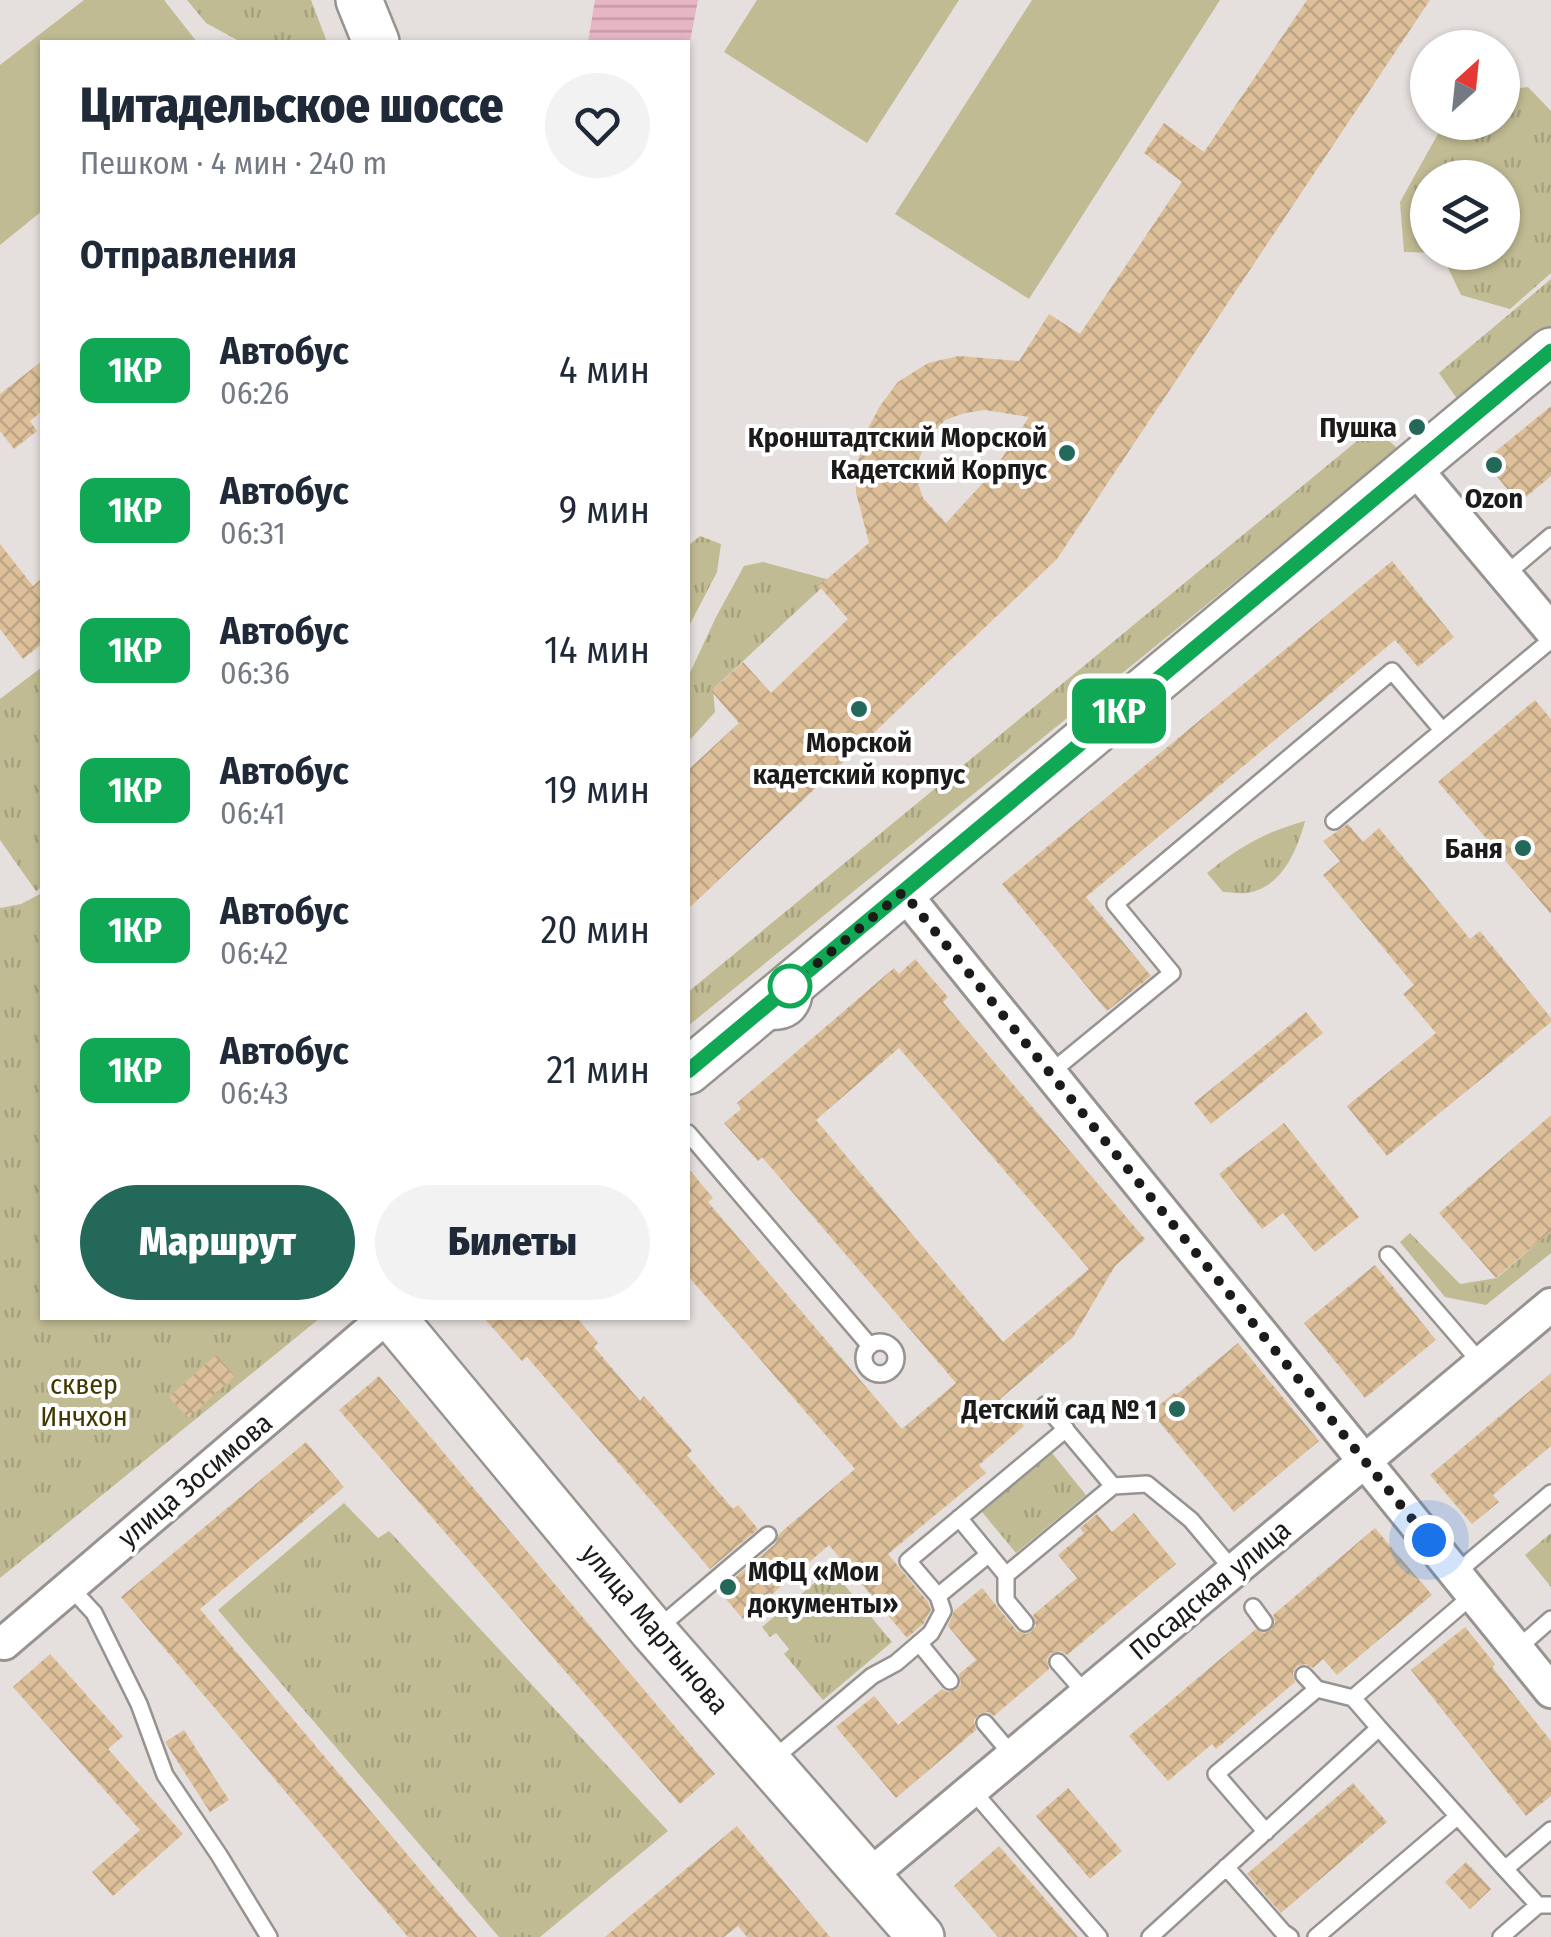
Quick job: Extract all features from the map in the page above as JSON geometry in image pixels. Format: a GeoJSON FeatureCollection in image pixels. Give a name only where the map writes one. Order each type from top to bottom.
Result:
{"type":"FeatureCollection","features":[{"type":"Feature","properties":{"kind":"main road"},"geometry":{"type":"LineString","coordinates":[[359,0],[375,40]]}},
{"type":"Feature","properties":{"kind":"main road"},"geometry":{"type":"LineString","coordinates":[[690,1069],[1413,466],[1547,362]]}},
{"type":"Feature","properties":{"kind":"main road","name":"улица Мартынова"},"geometry":{"type":"LineString","coordinates":[[395,1320],[654,1632],[922,1937]]}},
{"type":"Feature","properties":{"kind":"street"},"geometry":{"type":"LineString","coordinates":[[1413,466],[1551,630]]}},
{"type":"Feature","properties":{"kind":"street"},"geometry":{"type":"LineString","coordinates":[[903,892],[1551,1690]]}},
{"type":"Feature","properties":{"kind":"street","name":"Посадская улица"},"geometry":{"type":"LineString","coordinates":[[868,1876],[1551,1305]]}},
{"type":"Feature","properties":{"kind":"street","name":"улица Зосимова"},"geometry":{"type":"LineString","coordinates":[[2,1645],[383,1320]]}},
{"type":"Feature","properties":{"kind":"lane"},"geometry":{"type":"LineString","coordinates":[[1505,575],[1551,536]]}},
{"type":"Feature","properties":{"kind":"lane"},"geometry":{"type":"LineString","coordinates":[[1334,821],[1551,640]]}},
{"type":"Feature","properties":{"kind":"lane"},"geometry":{"type":"LineString","coordinates":[[1050,1073],[1172,973],[1115,904],[1392,670],[1442,730]]}},
{"type":"Feature","properties":{"kind":"lane"},"geometry":{"type":"LineString","coordinates":[[690,1134],[870,1346]]}},
{"type":"Feature","properties":{"kind":"lane"},"geometry":{"type":"LineString","coordinates":[[1388,1255],[1481,1363]]}},
{"type":"Feature","properties":{"kind":"lane"},"geometry":{"type":"LineString","coordinates":[[1046,1405],[1113,1486]]}},
{"type":"Feature","properties":{"kind":"lane"},"geometry":{"type":"LineString","coordinates":[[769,1762],[872,1676],[896,1663],[932,1633],[943,1611],[938,1596],[908,1561],[1066,1429]]}},
{"type":"Feature","properties":{"kind":"lane"},"geometry":{"type":"LineString","coordinates":[[1006,1575],[1113,1486],[1147,1484],[1190,1520],[1234,1570]]}},
{"type":"Feature","properties":{"kind":"lane"},"geometry":{"type":"LineString","coordinates":[[1353,1698],[1551,1493]]}},
{"type":"Feature","properties":{"kind":"lane"},"geometry":{"type":"LineString","coordinates":[[959,1518],[1006,1575],[1006,1600],[1025,1622]]}},
{"type":"Feature","properties":{"kind":"lane"},"geometry":{"type":"LineString","coordinates":[[654,1632],[768,1535]]}},
{"type":"Feature","properties":{"kind":"lane"},"geometry":{"type":"LineString","coordinates":[[938,1596],[989,1554]]}},
{"type":"Feature","properties":{"kind":"lane"},"geometry":{"type":"LineString","coordinates":[[70,1587],[94,1613],[139,1704],[165,1775],[220,1855],[269,1937]]}},
{"type":"Feature","properties":{"kind":"lane"},"geometry":{"type":"LineString","coordinates":[[1253,1607],[1264,1622]]}},
{"type":"Feature","properties":{"kind":"lane"},"geometry":{"type":"LineString","coordinates":[[1517,1648],[1551,1619]]}},
{"type":"Feature","properties":{"kind":"lane"},"geometry":{"type":"LineString","coordinates":[[919,1644],[950,1681]]}},
{"type":"Feature","properties":{"kind":"lane"},"geometry":{"type":"LineString","coordinates":[[1058,1662],[1086,1694]]}},
{"type":"Feature","properties":{"kind":"lane"},"geometry":{"type":"LineString","coordinates":[[1304,1675],[1317,1689],[1353,1698],[1505,1869],[1544,1904],[1501,1937]]}},
{"type":"Feature","properties":{"kind":"lane"},"geometry":{"type":"LineString","coordinates":[[1266,1832],[1216,1774],[1317,1689]]}},
{"type":"Feature","properties":{"kind":"lane"},"geometry":{"type":"LineString","coordinates":[[985,1723],[1013,1756]]}},
{"type":"Feature","properties":{"kind":"lane"},"geometry":{"type":"LineString","coordinates":[[1150,1937],[1379,1728]]}},
{"type":"Feature","properties":{"kind":"lane"},"geometry":{"type":"LineString","coordinates":[[972,1790],[1099,1937]]}},
{"type":"Feature","properties":{"kind":"lane"},"geometry":{"type":"LineString","coordinates":[[1316,1937],[1458,1816]]}},
{"type":"Feature","properties":{"kind":"lane"},"geometry":{"type":"LineString","coordinates":[[1505,1869],[1551,1830]]}},
{"type":"Feature","properties":{"kind":"lane"},"geometry":{"type":"LineString","coordinates":[[1226,1868],[1290,1937]]}},
{"type":"Feature","properties":{"kind":"green space"},"geometry":{"type":"Polygon","coordinates":[[[84,0],[164,0],[195,40],[40,40],[40,213],[0,245],[0,65],[84,0]]]}},
{"type":"Feature","properties":{"kind":"green space"},"geometry":{"type":"Polygon","coordinates":[[[187,0],[311,0],[326,40],[237,40],[206,23],[187,0]]]}},
{"type":"Feature","properties":{"kind":"green space"},"geometry":{"type":"Polygon","coordinates":[[[757,0],[959,0],[867,143],[724,52],[757,0]]]}},
{"type":"Feature","properties":{"kind":"green space"},"geometry":{"type":"Polygon","coordinates":[[[1032,0],[1220,0],[1029,299],[895,214],[1032,0]]]}},
{"type":"Feature","properties":{"kind":"green space"},"geometry":{"type":"Polygon","coordinates":[[[1528,87],[1551,111],[1551,273],[1510,309],[1461,295],[1449,270],[1520,270],[1520,160],[1423,160],[1435,140],[1520,140],[1520,88],[1528,87]]]}},
{"type":"Feature","properties":{"kind":"green space"},"geometry":{"type":"Polygon","coordinates":[[[1410,184],[1410,252],[1404,252],[1400,202],[1410,184]]]}},
{"type":"Feature","properties":{"kind":"green space"},"geometry":{"type":"Polygon","coordinates":[[[1551,279],[1551,327],[1460,403],[1439,373],[1551,279]]]}},
{"type":"Feature","properties":{"kind":"green space"},"geometry":{"type":"Polygon","coordinates":[[[1374,427],[1398,449],[690,1024],[690,990],[1374,427]]]}},
{"type":"Feature","properties":{"kind":"green space"},"geometry":{"type":"Polygon","coordinates":[[[700,536],[721,544],[717,572],[690,624],[690,544],[700,536]]]}},
{"type":"Feature","properties":{"kind":"green space"},"geometry":{"type":"Polygon","coordinates":[[[763,562],[830,580],[713,689],[715,712],[690,740],[690,673],[744,566],[763,562]]]}},
{"type":"Feature","properties":{"kind":"green space"},"geometry":{"type":"Polygon","coordinates":[[[40,669],[40,888],[36,891],[0,840],[0,699],[40,669]]]}},
{"type":"Feature","properties":{"kind":"green space"},"geometry":{"type":"Polygon","coordinates":[[[1305,821],[1286,866],[1259,889],[1223,892],[1207,873],[1253,841],[1305,821]]]}},
{"type":"Feature","properties":{"kind":"green space","name":"сквер Инчхон"},"geometry":{"type":"Polygon","coordinates":[[[40,894],[40,1320],[318,1320],[0,1578],[0,908],[21,904],[40,894]]]}},
{"type":"Feature","properties":{"kind":"green space"},"geometry":{"type":"Polygon","coordinates":[[[1551,1231],[1551,1253],[1486,1305],[1445,1297],[1400,1242],[1410,1233],[1460,1284],[1497,1278],[1551,1231]]]}},
{"type":"Feature","properties":{"kind":"green space"},"geometry":{"type":"Polygon","coordinates":[[[1052,1453],[1086,1495],[1016,1553],[982,1512],[1052,1453]]]}},
{"type":"Feature","properties":{"kind":"green space"},"geometry":{"type":"Polygon","coordinates":[[[344,1503],[378,1538],[389,1531],[668,1831],[540,1937],[499,1937],[218,1610],[344,1503]]]}},
{"type":"Feature","properties":{"kind":"green space"},"geometry":{"type":"Polygon","coordinates":[[[1551,1533],[1551,1587],[1525,1555],[1551,1533]]]}},
{"type":"Feature","properties":{"kind":"green space"},"geometry":{"type":"Polygon","coordinates":[[[831,1569],[892,1642],[823,1700],[784,1654],[789,1649],[776,1633],[770,1637],[762,1627],[831,1569]]]}},
{"type":"Feature","properties":{"kind":"shaded area"},"geometry":{"type":"Polygon","coordinates":[[[595,0],[698,0],[690,42],[588,40],[595,0]]]}},
{"type":"Feature","properties":{"kind":"building","name":"Кронштадтский Морской Кадетский Корпус"},"geometry":{"type":"Polygon","coordinates":[[[1307,0],[1430,0],[1057,559],[690,907],[690,768],[739,723],[711,691],[743,662],[771,693],[848,619],[819,586],[869,543],[856,492],[856,471],[864,436],[880,406],[898,382],[928,363],[959,356],[1019,361],[1049,314],[1080,334],[1182,182],[1144,153],[1164,123],[1204,152],[1307,0]],[[985,410],[945,420],[928,438],[916,477],[923,498],[946,523],[992,473],[1029,417],[985,410]]]}},
{"type":"Feature","properties":{"kind":"building"},"geometry":{"type":"Polygon","coordinates":[[[40,363],[40,413],[30,421],[37,431],[14,449],[0,431],[0,394],[40,363]]]}},
{"type":"Feature","properties":{"kind":"building"},"geometry":{"type":"Polygon","coordinates":[[[1551,406],[1551,476],[1519,503],[1484,461],[1551,406]]]}},
{"type":"Feature","properties":{"kind":"building"},"geometry":{"type":"Polygon","coordinates":[[[0,544],[33,586],[40,580],[40,646],[23,659],[0,629],[0,544]]]}},
{"type":"Feature","properties":{"kind":"building"},"geometry":{"type":"Polygon","coordinates":[[[1392,561],[1454,637],[1418,667],[1395,640],[1086,897],[1151,976],[1107,1011],[1002,884],[1392,561]]]}},
{"type":"Feature","properties":{"kind":"building","name":"Баня"},"geometry":{"type":"Polygon","coordinates":[[[1535,700],[1551,719],[1551,914],[1438,782],[1535,700]]]}},
{"type":"Feature","properties":{"kind":"building"},"geometry":{"type":"Polygon","coordinates":[[[1348,824],[1363,842],[1379,828],[1470,939],[1480,931],[1551,1018],[1551,1022],[1387,1156],[1347,1106],[1436,1033],[1403,994],[1414,985],[1323,875],[1340,861],[1323,841],[1348,824]]]}},
{"type":"Feature","properties":{"kind":"building"},"geometry":{"type":"Polygon","coordinates":[[[915,959],[948,997],[943,1002],[1145,1239],[1115,1266],[1073,1337],[1000,1399],[1024,1426],[979,1465],[986,1473],[888,1554],[931,1610],[923,1624],[907,1638],[829,1545],[743,1619],[719,1591],[855,1469],[690,1278],[690,1170],[713,1198],[708,1202],[902,1429],[956,1383],[762,1157],[758,1161],[724,1123],[741,1109],[737,1103],[894,968],[899,974],[915,959]],[[899,1048],[816,1120],[1003,1342],[1089,1269],[899,1048]]]}},
{"type":"Feature","properties":{"kind":"building"},"geometry":{"type":"Polygon","coordinates":[[[1306,1012],[1323,1033],[1211,1124],[1194,1103],[1306,1012]]]}},
{"type":"Feature","properties":{"kind":"building"},"geometry":{"type":"Polygon","coordinates":[[[1551,1115],[1551,1231],[1496,1278],[1439,1213],[1551,1115]]]}},
{"type":"Feature","properties":{"kind":"building"},"geometry":{"type":"Polygon","coordinates":[[[1284,1123],[1359,1217],[1315,1252],[1283,1213],[1262,1229],[1219,1174],[1284,1123]]]}},
{"type":"Feature","properties":{"kind":"building"},"geometry":{"type":"Polygon","coordinates":[[[1375,1265],[1436,1340],[1365,1398],[1304,1323],[1375,1265]]]}},
{"type":"Feature","properties":{"kind":"building"},"geometry":{"type":"Polygon","coordinates":[[[486,1320],[579,1320],[598,1343],[594,1347],[640,1401],[644,1396],[692,1451],[687,1455],[733,1509],[738,1505],[758,1529],[710,1569],[527,1357],[522,1361],[486,1320]]]}},
{"type":"Feature","properties":{"kind":"building"},"geometry":{"type":"Polygon","coordinates":[[[1238,1343],[1319,1441],[1234,1512],[1151,1412],[1238,1343]]]}},
{"type":"Feature","properties":{"kind":"building"},"geometry":{"type":"Polygon","coordinates":[[[216,1355],[235,1376],[188,1418],[169,1397],[216,1355]]]}},
{"type":"Feature","properties":{"kind":"building"},"geometry":{"type":"Polygon","coordinates":[[[1551,1373],[1551,1446],[1493,1495],[1499,1502],[1472,1524],[1430,1475],[1551,1373]]]}},
{"type":"Feature","properties":{"kind":"building"},"geometry":{"type":"Polygon","coordinates":[[[379,1376],[715,1774],[680,1804],[339,1410],[379,1376]]]}},
{"type":"Feature","properties":{"kind":"building"},"geometry":{"type":"Polygon","coordinates":[[[306,1442],[344,1487],[200,1609],[477,1937],[408,1937],[121,1597],[306,1442]]]}},
{"type":"Feature","properties":{"kind":"building"},"geometry":{"type":"Polygon","coordinates":[[[1134,1513],[1176,1564],[1067,1655],[1061,1651],[1051,1653],[1047,1659],[1049,1669],[994,1716],[988,1712],[979,1714],[974,1720],[976,1730],[896,1798],[836,1727],[874,1696],[898,1725],[942,1689],[956,1690],[961,1684],[959,1674],[976,1660],[948,1626],[954,1611],[982,1588],[1017,1631],[1031,1632],[1036,1626],[1033,1615],[1077,1578],[1058,1555],[1084,1533],[1080,1528],[1097,1514],[1112,1532],[1134,1513]]]}},
{"type":"Feature","properties":{"kind":"building"},"geometry":{"type":"Polygon","coordinates":[[[1375,1528],[1432,1595],[1337,1675],[1323,1659],[1313,1668],[1306,1664],[1297,1666],[1293,1673],[1295,1682],[1216,1749],[1212,1744],[1168,1781],[1129,1736],[1256,1629],[1264,1633],[1271,1630],[1273,1615],[1375,1528]]]}},
{"type":"Feature","properties":{"kind":"building"},"geometry":{"type":"Polygon","coordinates":[[[1465,1627],[1551,1741],[1551,1796],[1526,1816],[1411,1670],[1465,1627]]]}},
{"type":"Feature","properties":{"kind":"building"},"geometry":{"type":"Polygon","coordinates":[[[50,1654],[123,1736],[108,1749],[183,1834],[113,1896],[92,1872],[140,1830],[13,1687],[50,1654]]]}},
{"type":"Feature","properties":{"kind":"building"},"geometry":{"type":"Polygon","coordinates":[[[184,1730],[229,1800],[210,1812],[165,1742],[184,1730]]]}},
{"type":"Feature","properties":{"kind":"building"},"geometry":{"type":"Polygon","coordinates":[[[1353,1783],[1387,1822],[1281,1913],[1247,1874],[1353,1783]]]}},
{"type":"Feature","properties":{"kind":"building"},"geometry":{"type":"Polygon","coordinates":[[[1068,1788],[1122,1851],[1090,1879],[1036,1816],[1068,1788]]]}},
{"type":"Feature","properties":{"kind":"building"},"geometry":{"type":"Polygon","coordinates":[[[737,1826],[830,1937],[747,1937],[738,1926],[724,1937],[605,1937],[737,1826]]]}},
{"type":"Feature","properties":{"kind":"building"},"geometry":{"type":"Polygon","coordinates":[[[999,1846],[1078,1937],[998,1937],[954,1886],[999,1846]]]}},
{"type":"Feature","properties":{"kind":"building"},"geometry":{"type":"Polygon","coordinates":[[[1466,1862],[1491,1889],[1470,1909],[1445,1882],[1466,1862]]]}},
{"type":"Feature","properties":{"kind":"bus line","name":"1КР"},"geometry":{"type":"LineString","coordinates":[[690,1069],[1551,351]]}},
{"type":"Feature","properties":{"kind":"place","name":"Пушка"},"geometry":{"type":"Point","coordinates":[1417,427]}},
{"type":"Feature","properties":{"kind":"place","name":"Кронштадтский Морской Кадетский Корпус"},"geometry":{"type":"Point","coordinates":[1067,453]}},
{"type":"Feature","properties":{"kind":"place","name":"Ozon"},"geometry":{"type":"Point","coordinates":[1494,465]}},
{"type":"Feature","properties":{"kind":"place","name":"Морской кадетский корпус"},"geometry":{"type":"Point","coordinates":[859,709]}},
{"type":"Feature","properties":{"kind":"place","name":"Баня"},"geometry":{"type":"Point","coordinates":[1523,848]}},
{"type":"Feature","properties":{"kind":"place","name":"Детский сад № 1"},"geometry":{"type":"Point","coordinates":[1177,1409]}},
{"type":"Feature","properties":{"kind":"place","name":"МФЦ «Мои документы»"},"geometry":{"type":"Point","coordinates":[728,1587]}},
{"type":"Feature","properties":{"kind":"route"},"geometry":{"type":"LineString","coordinates":[[790,986],[903,892],[1429,1540]]}}]}
